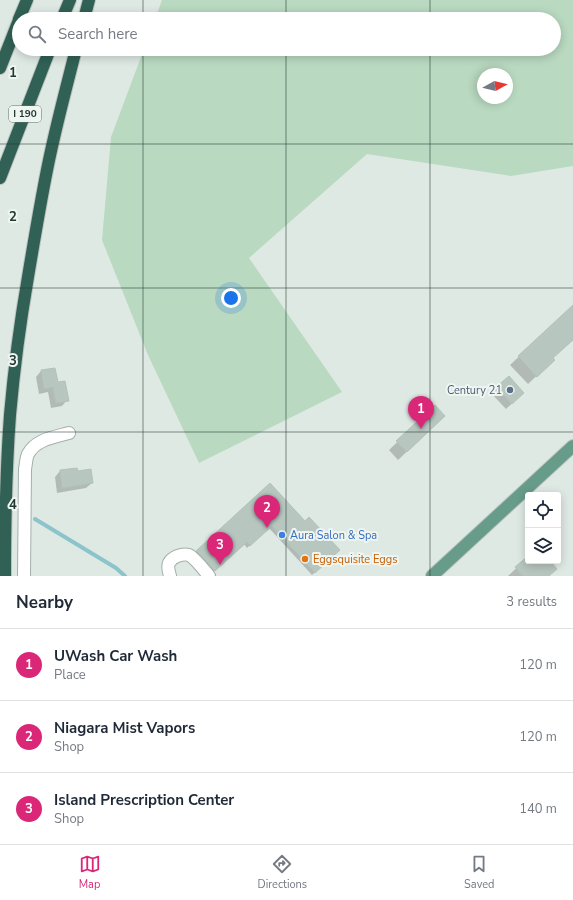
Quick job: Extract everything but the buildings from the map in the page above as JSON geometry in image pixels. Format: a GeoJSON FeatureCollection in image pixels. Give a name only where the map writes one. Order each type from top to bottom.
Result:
{"type":"FeatureCollection","features":[{"type":"Feature","properties":{"kind":"highway"},"geometry":{"type":"LineString","coordinates":[[22,12],[27,0]]}},
{"type":"Feature","properties":{"kind":"highway"},"geometry":{"type":"LineString","coordinates":[[65,12],[70,0]]}},
{"type":"Feature","properties":{"kind":"highway"},"geometry":{"type":"LineString","coordinates":[[86,12],[89,0]]}},
{"type":"Feature","properties":{"kind":"highway"},"geometry":{"type":"LineString","coordinates":[[0,68],[12,37]]}},
{"type":"Feature","properties":{"kind":"highway","name":"I 190"},"geometry":{"type":"LineString","coordinates":[[0,178],[47,56]]}},
{"type":"Feature","properties":{"kind":"highway"},"geometry":{"type":"LineString","coordinates":[[5,576],[6,468],[15,365],[47,170],[74,56]]}},
{"type":"Feature","properties":{"kind":"main road"},"geometry":{"type":"LineString","coordinates":[[432,576],[573,446]]}},
{"type":"Feature","properties":{"kind":"lane"},"geometry":{"type":"LineString","coordinates":[[24,576],[25,469],[28,454],[36,444],[48,439],[69,434]]}},
{"type":"Feature","properties":{"kind":"lane"},"geometry":{"type":"LineString","coordinates":[[170,576],[168,570],[169,564],[173,559],[180,555],[188,555],[194,559],[209,576]]}},
{"type":"Feature","properties":{"kind":"green space"},"geometry":{"type":"Polygon","coordinates":[[[162,0],[573,0],[573,166],[511,176],[367,154],[249,258],[342,392],[199,463],[148,355],[102,240],[111,137],[141,56],[561,56],[561,12],[158,12],[162,0]]]}},
{"type":"Feature","properties":{"kind":"waterway"},"geometry":{"type":"LineString","coordinates":[[35,519],[116,568],[125,576]]}},
{"type":"Feature","properties":{"kind":"place","name":"Century 21"},"geometry":{"type":"Point","coordinates":[510,390]}},
{"type":"Feature","properties":{"kind":"place","name":"UWash Car Wash"},"geometry":{"type":"Point","coordinates":[421,429]}},
{"type":"Feature","properties":{"kind":"place","name":"Niagara Mist Vapors"},"geometry":{"type":"Point","coordinates":[267,528]}},
{"type":"Feature","properties":{"kind":"place","name":"Aura Salon & Spa"},"geometry":{"type":"Point","coordinates":[282,535]}},
{"type":"Feature","properties":{"kind":"place","name":"Eggsquisite Eggs"},"geometry":{"type":"Point","coordinates":[305,559]}},
{"type":"Feature","properties":{"kind":"place","name":"Island Prescription Center"},"geometry":{"type":"Point","coordinates":[220,565]}}]}
